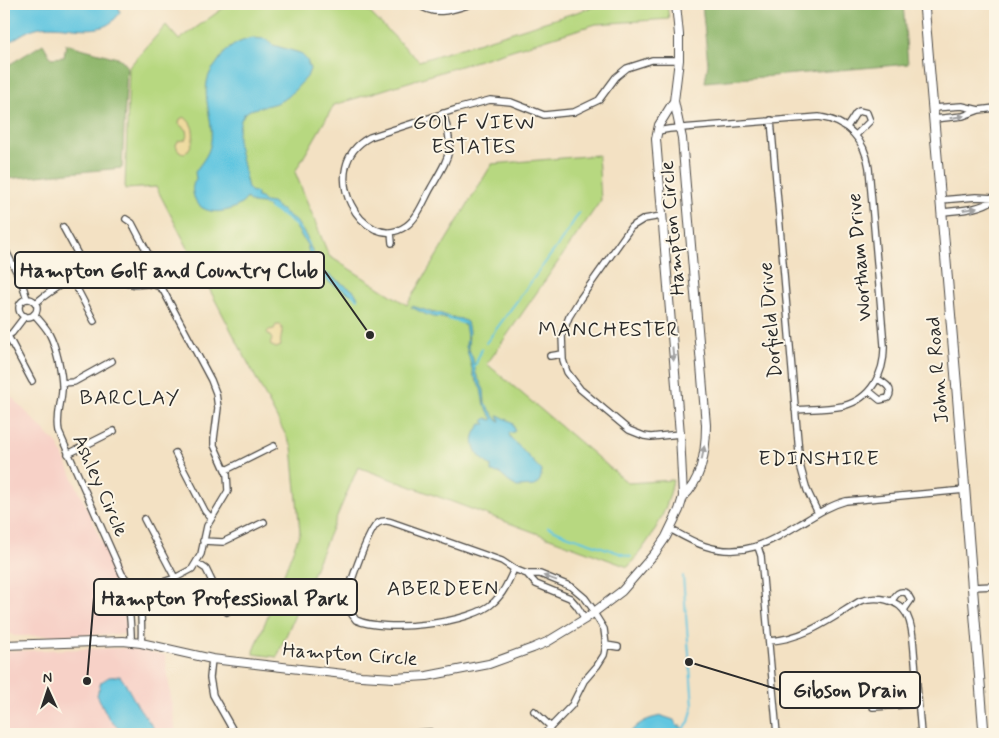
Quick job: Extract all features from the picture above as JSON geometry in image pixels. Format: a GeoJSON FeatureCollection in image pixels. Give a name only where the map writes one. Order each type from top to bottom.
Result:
{"type":"FeatureCollection","features":[{"type":"Feature","properties":{"kind":"main road","name":"John R Road"},"geometry":{"type":"LineString","coordinates":[[924,4],[984,734]]}},
{"type":"Feature","properties":{"kind":"street"},"geometry":{"type":"LineString","coordinates":[[418,4],[428,10],[441,12],[471,4]]}},
{"type":"Feature","properties":{"kind":"street","name":"Hampton Circle"},"geometry":{"type":"LineString","coordinates":[[4,645],[109,641],[131,642],[212,660],[377,677],[426,676],[467,670],[510,657],[547,642],[594,613],[622,591],[655,553],[670,529],[683,497],[692,488],[703,455],[706,432],[681,128],[674,101],[679,60],[676,4]]}},
{"type":"Feature","properties":{"kind":"street"},"geometry":{"type":"LineString","coordinates":[[443,113],[450,137],[451,150],[449,157],[414,217],[406,226],[391,232],[371,227],[352,206],[344,183],[344,175],[354,149],[370,137],[443,113],[482,102],[497,100],[511,102],[544,115],[552,116],[574,112],[599,100],[612,82],[627,68],[652,60],[679,60]]}},
{"type":"Feature","properties":{"kind":"street","name":"Hampton Circle"},"geometry":{"type":"LineString","coordinates":[[674,101],[659,125],[656,152],[680,434],[683,497]]}},
{"type":"Feature","properties":{"kind":"street"},"geometry":{"type":"LineString","coordinates":[[933,108],[962,106],[979,110]]}},
{"type":"Feature","properties":{"kind":"street"},"geometry":{"type":"LineString","coordinates":[[934,120],[963,116],[979,110],[995,108]]}},
{"type":"Feature","properties":{"kind":"street"},"geometry":{"type":"LineString","coordinates":[[847,127],[856,113],[859,111],[867,113],[870,121],[856,135]]}},
{"type":"Feature","properties":{"kind":"street","name":"Wortham Drive"},"geometry":{"type":"LineString","coordinates":[[658,131],[820,117],[834,120],[847,127],[856,135],[866,153],[869,168],[884,351],[883,361],[878,378],[869,390],[856,401],[845,405],[795,410]]}},
{"type":"Feature","properties":{"kind":"street","name":"Dorfield Drive"},"geometry":{"type":"LineString","coordinates":[[771,120],[801,474],[818,513]]}},
{"type":"Feature","properties":{"kind":"street"},"geometry":{"type":"LineString","coordinates":[[941,200],[976,197],[995,198]]}},
{"type":"Feature","properties":{"kind":"street"},"geometry":{"type":"LineString","coordinates":[[942,212],[985,206],[995,198]]}},
{"type":"Feature","properties":{"kind":"street"},"geometry":{"type":"LineString","coordinates":[[661,216],[644,219],[631,227],[573,309],[562,335],[562,354],[567,372],[575,384],[624,427],[644,436],[680,434]]}},
{"type":"Feature","properties":{"kind":"street"},"geometry":{"type":"LineString","coordinates":[[126,220],[132,223],[155,267],[157,274],[155,284]]}},
{"type":"Feature","properties":{"kind":"street"},"geometry":{"type":"LineString","coordinates":[[64,227],[87,271]]}},
{"type":"Feature","properties":{"kind":"street"},"geometry":{"type":"LineString","coordinates":[[391,232],[392,243]]}},
{"type":"Feature","properties":{"kind":"street"},"geometry":{"type":"LineString","coordinates":[[4,248],[22,283],[27,299]]}},
{"type":"Feature","properties":{"kind":"street"},"geometry":{"type":"LineString","coordinates":[[36,302],[44,295],[72,279],[97,268],[103,269],[128,284],[155,284],[164,290],[214,385],[218,408],[214,445],[226,470],[228,491],[211,518],[205,531],[201,554],[192,569],[155,586],[141,587],[130,582],[128,600],[131,642]]}},
{"type":"Feature","properties":{"kind":"street"},"geometry":{"type":"LineString","coordinates":[[72,279],[94,321]]}},
{"type":"Feature","properties":{"kind":"street"},"geometry":{"type":"LineString","coordinates":[[25,316],[19,308],[21,302],[27,299],[36,302]]}},
{"type":"Feature","properties":{"kind":"street"},"geometry":{"type":"LineString","coordinates":[[32,381],[6,337],[25,316],[34,314],[37,309],[36,302]]}},
{"type":"Feature","properties":{"kind":"street","name":"Ashley Circle"},"geometry":{"type":"LineString","coordinates":[[34,314],[46,328],[51,338],[62,383],[58,425],[68,454],[122,574],[130,582]]}},
{"type":"Feature","properties":{"kind":"street"},"geometry":{"type":"LineString","coordinates":[[550,356],[562,354]]}},
{"type":"Feature","properties":{"kind":"street"},"geometry":{"type":"LineString","coordinates":[[62,383],[74,382],[112,361]]}},
{"type":"Feature","properties":{"kind":"street"},"geometry":{"type":"LineString","coordinates":[[869,390],[880,400],[888,398],[891,394],[890,389],[878,378]]}},
{"type":"Feature","properties":{"kind":"street"},"geometry":{"type":"LineString","coordinates":[[68,454],[114,431]]}},
{"type":"Feature","properties":{"kind":"street"},"geometry":{"type":"LineString","coordinates":[[226,470],[274,446]]}},
{"type":"Feature","properties":{"kind":"street"},"geometry":{"type":"LineString","coordinates":[[175,453],[205,511],[211,518]]}},
{"type":"Feature","properties":{"kind":"street"},"geometry":{"type":"LineString","coordinates":[[670,529],[703,545],[732,551],[758,546],[837,503],[859,498],[965,490]]}},
{"type":"Feature","properties":{"kind":"street"},"geometry":{"type":"LineString","coordinates":[[144,519],[174,578]]}},
{"type":"Feature","properties":{"kind":"street"},"geometry":{"type":"LineString","coordinates":[[514,569],[504,589],[494,602],[482,610],[461,617],[421,625],[376,625],[356,620],[348,607],[350,586],[370,534],[376,525],[384,521],[502,562],[527,574],[540,574],[567,584],[580,593],[594,613],[604,629],[606,645],[601,660],[584,680],[572,706],[544,734]]}},
{"type":"Feature","properties":{"kind":"street"},"geometry":{"type":"LineString","coordinates":[[203,541],[223,542],[264,522]]}},
{"type":"Feature","properties":{"kind":"street"},"geometry":{"type":"LineString","coordinates":[[758,546],[761,556],[777,734]]}},
{"type":"Feature","properties":{"kind":"street"},"geometry":{"type":"LineString","coordinates":[[197,563],[206,569],[227,612]]}},
{"type":"Feature","properties":{"kind":"street"},"geometry":{"type":"LineString","coordinates":[[527,574],[536,584],[574,601],[585,619]]}},
{"type":"Feature","properties":{"kind":"street"},"geometry":{"type":"LineString","coordinates":[[562,594],[567,584]]}},
{"type":"Feature","properties":{"kind":"street"},"geometry":{"type":"LineString","coordinates":[[972,587],[995,586]]}},
{"type":"Feature","properties":{"kind":"street"},"geometry":{"type":"LineString","coordinates":[[141,587],[141,643]]}},
{"type":"Feature","properties":{"kind":"street"},"geometry":{"type":"LineString","coordinates":[[892,601],[900,591],[908,592],[911,600],[904,610]]}},
{"type":"Feature","properties":{"kind":"street"},"geometry":{"type":"LineString","coordinates":[[769,641],[789,639],[805,634],[868,598],[892,601],[904,610],[912,629],[921,734]]}},
{"type":"Feature","properties":{"kind":"street"},"geometry":{"type":"LineString","coordinates":[[130,619],[141,618]]}},
{"type":"Feature","properties":{"kind":"street"},"geometry":{"type":"LineString","coordinates":[[606,645],[618,647]]}},
{"type":"Feature","properties":{"kind":"street"},"geometry":{"type":"LineString","coordinates":[[212,660],[210,678],[213,695],[235,734]]}},
{"type":"Feature","properties":{"kind":"street"},"geometry":{"type":"LineString","coordinates":[[873,707],[918,704]]}},
{"type":"Feature","properties":{"kind":"street"},"geometry":{"type":"LineString","coordinates":[[534,711],[551,727]]}},
{"type":"Feature","properties":{"kind":"street"},"geometry":{"type":"LineString","coordinates":[[402,734],[430,732]]}},
{"type":"Feature","properties":{"kind":"shaded area"},"geometry":{"type":"Polygon","coordinates":[[[4,389],[58,445],[117,575],[128,634],[15,636],[7,632],[4,611],[4,389]]]}},
{"type":"Feature","properties":{"kind":"shaded area"},"geometry":{"type":"Polygon","coordinates":[[[127,648],[165,655],[176,734],[4,734],[7,651],[127,648]]]}},
{"type":"Feature","properties":{"kind":"green space"},"geometry":{"type":"Polygon","coordinates":[[[229,4],[361,4],[419,61],[603,4],[667,4],[669,19],[596,24],[334,105],[295,172],[329,256],[407,305],[492,164],[598,155],[601,200],[487,364],[628,483],[673,480],[662,516],[644,547],[628,567],[358,467],[277,657],[253,654],[300,532],[292,447],[156,187],[125,189],[129,67],[166,25],[179,40],[229,4]]]}},
{"type":"Feature","properties":{"kind":"green space"},"geometry":{"type":"Polygon","coordinates":[[[702,4],[903,4],[908,64],[705,82],[708,64],[702,4]]]}},
{"type":"Feature","properties":{"kind":"green space"},"geometry":{"type":"Polygon","coordinates":[[[43,44],[51,58],[64,57],[66,44],[121,59],[127,66],[122,168],[4,179],[4,74],[7,66],[43,44]]]}},
{"type":"Feature","properties":{"kind":"sand"},"geometry":{"type":"Polygon","coordinates":[[[184,117],[193,130],[193,140],[191,146],[184,154],[178,150],[176,145],[178,141],[185,140],[187,136],[186,130],[179,124],[180,119],[184,117]]]}},
{"type":"Feature","properties":{"kind":"sand"},"geometry":{"type":"Polygon","coordinates":[[[276,325],[281,325],[282,331],[281,346],[276,348],[270,345],[272,339],[267,332],[274,329],[276,325]]]}},
{"type":"Feature","properties":{"kind":"water"},"geometry":{"type":"Polygon","coordinates":[[[4,4],[118,4],[120,12],[113,21],[104,26],[82,29],[47,26],[27,31],[4,44],[4,4]]]}},
{"type":"Feature","properties":{"kind":"water"},"geometry":{"type":"Polygon","coordinates":[[[253,38],[265,39],[273,45],[300,53],[307,60],[310,69],[307,77],[288,97],[277,103],[250,110],[244,114],[238,132],[238,144],[248,188],[257,193],[257,197],[265,202],[272,203],[296,221],[306,236],[317,263],[324,272],[354,291],[358,298],[322,276],[311,262],[307,245],[292,221],[265,205],[253,203],[247,198],[235,207],[218,212],[202,208],[196,202],[193,193],[193,184],[196,179],[195,172],[208,153],[211,137],[206,91],[210,73],[222,55],[230,48],[253,38]]]}},
{"type":"Feature","properties":{"kind":"water"},"geometry":{"type":"Polygon","coordinates":[[[412,306],[467,322],[469,331],[468,347],[476,374],[484,390],[485,403],[498,421],[500,421],[498,415],[512,422],[515,430],[509,433],[510,437],[542,471],[540,480],[535,486],[517,487],[499,473],[491,472],[491,466],[485,462],[474,447],[473,442],[476,430],[481,424],[486,424],[483,421],[487,418],[493,419],[484,405],[481,389],[474,376],[466,346],[465,325],[428,315],[412,306]]]}},
{"type":"Feature","properties":{"kind":"water"},"geometry":{"type":"Polygon","coordinates":[[[120,676],[137,705],[158,734],[124,734],[109,719],[97,695],[101,682],[109,677],[120,676]]]}},
{"type":"Feature","properties":{"kind":"water"},"geometry":{"type":"Polygon","coordinates":[[[662,716],[674,720],[677,726],[681,726],[685,734],[629,734],[643,722],[662,716]]]}},
{"type":"Feature","properties":{"kind":"waterway"},"geometry":{"type":"LineString","coordinates":[[270,208],[296,226]]}},
{"type":"Feature","properties":{"kind":"waterway"},"geometry":{"type":"LineString","coordinates":[[486,343],[561,241],[579,213]]}},
{"type":"Feature","properties":{"kind":"waterway"},"geometry":{"type":"LineString","coordinates":[[352,295],[358,299]]}},
{"type":"Feature","properties":{"kind":"waterway"},"geometry":{"type":"LineString","coordinates":[[448,319],[463,323]]}},
{"type":"Feature","properties":{"kind":"waterway"},"geometry":{"type":"LineString","coordinates":[[474,368],[482,349]]}},
{"type":"Feature","properties":{"kind":"waterway"},"geometry":{"type":"LineString","coordinates":[[548,527],[631,557]]}},
{"type":"Feature","properties":{"kind":"waterway"},"geometry":{"type":"LineString","coordinates":[[683,576],[693,706],[689,722],[683,729]]}},
{"type":"Feature","properties":{"kind":"place","name":"Hampton Golf and Country Club"},"geometry":{"type":"Point","coordinates":[370,335]}},
{"type":"Feature","properties":{"kind":"place","name":"Gibson Drain"},"geometry":{"type":"Point","coordinates":[689,662]}},
{"type":"Feature","properties":{"kind":"place","name":"Hampton Professional Park"},"geometry":{"type":"Point","coordinates":[87,681]}},
{"type":"Feature","properties":{"kind":"district","name":"GOLF VIEW ESTATES"},"geometry":{"type":"Point","coordinates":[474,135]}},
{"type":"Feature","properties":{"kind":"district","name":"MANCHESTER"},"geometry":{"type":"Point","coordinates":[609,330]}},
{"type":"Feature","properties":{"kind":"district","name":"BARCLAY"},"geometry":{"type":"Point","coordinates":[130,398]}},
{"type":"Feature","properties":{"kind":"district","name":"EDINSHIRE"},"geometry":{"type":"Point","coordinates":[819,459]}},
{"type":"Feature","properties":{"kind":"district","name":"ABERDEEN"},"geometry":{"type":"Point","coordinates":[443,589]}}]}
